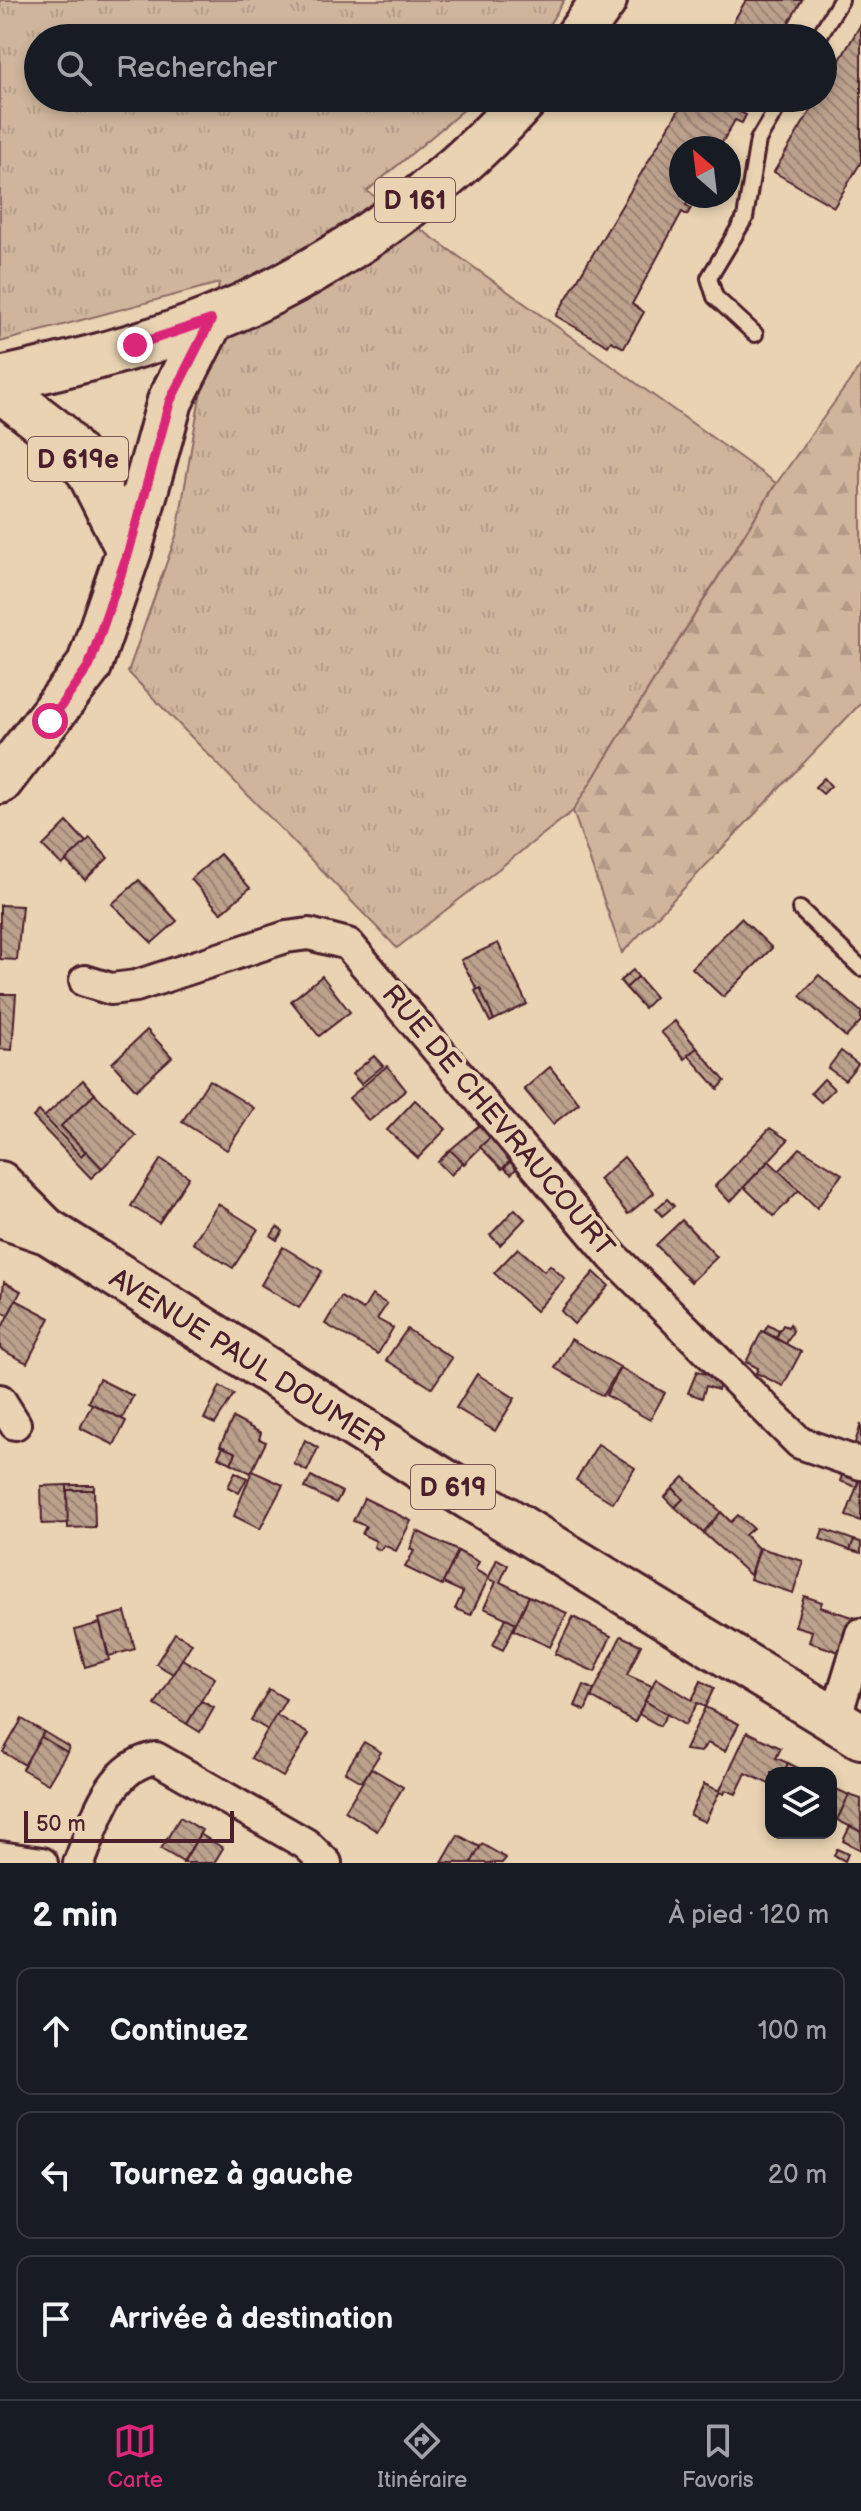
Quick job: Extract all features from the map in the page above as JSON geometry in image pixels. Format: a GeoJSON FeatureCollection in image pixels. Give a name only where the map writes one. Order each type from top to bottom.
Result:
{"type":"FeatureCollection","features":[{"type":"Feature","properties":{"kind":"main road"},"geometry":{"type":"LineString","coordinates":[[587,24],[604,0]]}},
{"type":"Feature","properties":{"kind":"main road","name":"D 161"},"geometry":{"type":"LineString","coordinates":[[211,320],[288,282],[388,220],[448,174],[514,112]]}},
{"type":"Feature","properties":{"kind":"main road"},"geometry":{"type":"LineString","coordinates":[[0,380],[63,366],[211,320]]}},
{"type":"Feature","properties":{"kind":"main road","name":"D 619e"},"geometry":{"type":"LineString","coordinates":[[0,781],[89,666],[129,550],[170,401],[211,320]]}},
{"type":"Feature","properties":{"kind":"main road","name":"D 619e"},"geometry":{"type":"LineString","coordinates":[[0,389],[58,434],[89,471],[129,550]]}},
{"type":"Feature","properties":{"kind":"main road"},"geometry":{"type":"LineString","coordinates":[[0,1183],[49,1232]]}},
{"type":"Feature","properties":{"kind":"main road","name":"AVENUE PAUL DOUMER"},"geometry":{"type":"LineString","coordinates":[[0,1215],[49,1232],[414,1463],[848,1728]]}},
{"type":"Feature","properties":{"kind":"street","name":"RUE DE CHEVRAUCOURT"},"geometry":{"type":"LineString","coordinates":[[85,981],[111,989],[136,986],[286,937],[309,934],[348,944],[613,1257],[800,1443],[861,1464]]}},
{"type":"Feature","properties":{"kind":"street"},"geometry":{"type":"LineString","coordinates":[[848,1728],[861,1634]]}},
{"type":"Feature","properties":{"kind":"street"},"geometry":{"type":"LineString","coordinates":[[79,1863],[104,1802],[118,1779],[133,1765],[156,1758],[306,1844],[326,1863]]}},
{"type":"Feature","properties":{"kind":"street"},"geometry":{"type":"LineString","coordinates":[[0,1857],[42,1863]]}},
{"type":"Feature","properties":{"kind":"lane"},"geometry":{"type":"LineString","coordinates":[[826,24],[841,0]]}},
{"type":"Feature","properties":{"kind":"lane"},"geometry":{"type":"LineString","coordinates":[[755,334],[715,297],[709,278],[745,218],[758,140],[775,112]]}},
{"type":"Feature","properties":{"kind":"lane"},"geometry":{"type":"LineString","coordinates":[[800,909],[861,968]]}},
{"type":"Feature","properties":{"kind":"green space"},"geometry":{"type":"Polygon","coordinates":[[[0,0],[564,0],[549,24],[24,24],[24,112],[461,112],[367,191],[776,483],[573,811],[397,948],[128,672],[177,533],[219,283],[0,342],[0,0]]]}},
{"type":"Feature","properties":{"kind":"green space"},"geometry":{"type":"Polygon","coordinates":[[[861,365],[861,703],[622,953],[573,811],[776,484],[861,365]]]}},
{"type":"Feature","properties":{"kind":"building"},"geometry":{"type":"Polygon","coordinates":[[[746,0],[802,0],[788,24],[732,24],[746,0]]]}},
{"type":"Feature","properties":{"kind":"building"},"geometry":{"type":"Polygon","coordinates":[[[861,24],[861,162],[834,207],[774,172],[810,112],[837,112],[837,65],[861,24]]]}},
{"type":"Feature","properties":{"kind":"building"},"geometry":{"type":"Polygon","coordinates":[[[678,112],[740,112],[746,115],[742,123],[735,120],[726,136],[669,136],[669,208],[691,208],[687,215],[682,212],[632,304],[644,312],[624,348],[611,341],[608,346],[556,316],[678,112]]]}},
{"type":"Feature","properties":{"kind":"building"},"geometry":{"type":"Polygon","coordinates":[[[824,778],[831,786],[823,794],[815,787],[824,778]]]}},
{"type":"Feature","properties":{"kind":"building"},"geometry":{"type":"Polygon","coordinates":[[[67,822],[86,842],[62,865],[43,846],[67,822]]]}},
{"type":"Feature","properties":{"kind":"building"},"geometry":{"type":"Polygon","coordinates":[[[90,838],[108,858],[85,880],[66,861],[90,838]]]}},
{"type":"Feature","properties":{"kind":"building"},"geometry":{"type":"Polygon","coordinates":[[[220,854],[250,888],[221,913],[191,879],[220,854]]]}},
{"type":"Feature","properties":{"kind":"building"},"geometry":{"type":"Polygon","coordinates":[[[139,880],[177,921],[152,943],[112,904],[139,880]]]}},
{"type":"Feature","properties":{"kind":"building"},"geometry":{"type":"Polygon","coordinates":[[[0,905],[22,906],[17,960],[0,959],[0,905]]]}},
{"type":"Feature","properties":{"kind":"building"},"geometry":{"type":"Polygon","coordinates":[[[741,918],[772,948],[723,997],[692,968],[741,918]]]}},
{"type":"Feature","properties":{"kind":"building"},"geometry":{"type":"Polygon","coordinates":[[[498,943],[527,1004],[494,1020],[461,960],[498,943]]]}},
{"type":"Feature","properties":{"kind":"building"},"geometry":{"type":"Polygon","coordinates":[[[633,970],[638,977],[626,988],[620,981],[633,970]]]}},
{"type":"Feature","properties":{"kind":"building"},"geometry":{"type":"Polygon","coordinates":[[[819,975],[861,1012],[861,1021],[846,1037],[800,996],[819,975]]]}},
{"type":"Feature","properties":{"kind":"building"},"geometry":{"type":"Polygon","coordinates":[[[322,976],[350,1012],[319,1036],[291,1001],[322,976]]]}},
{"type":"Feature","properties":{"kind":"building"},"geometry":{"type":"Polygon","coordinates":[[[638,977],[655,997],[644,1008],[626,988],[638,977]]]}},
{"type":"Feature","properties":{"kind":"building"},"geometry":{"type":"Polygon","coordinates":[[[480,988],[494,1020],[490,1022],[475,991],[480,988]]]}},
{"type":"Feature","properties":{"kind":"building"},"geometry":{"type":"Polygon","coordinates":[[[0,994],[16,994],[12,1050],[0,1049],[0,994]]]}},
{"type":"Feature","properties":{"kind":"building"},"geometry":{"type":"Polygon","coordinates":[[[675,1021],[697,1048],[685,1059],[661,1032],[675,1021]]]}},
{"type":"Feature","properties":{"kind":"building"},"geometry":{"type":"Polygon","coordinates":[[[147,1030],[172,1057],[136,1090],[112,1063],[147,1030]]]}},
{"type":"Feature","properties":{"kind":"building"},"geometry":{"type":"Polygon","coordinates":[[[697,1048],[725,1081],[718,1089],[688,1055],[697,1048]]]}},
{"type":"Feature","properties":{"kind":"building"},"geometry":{"type":"Polygon","coordinates":[[[841,1051],[858,1064],[845,1080],[828,1068],[841,1051]]]}},
{"type":"Feature","properties":{"kind":"building"},"geometry":{"type":"Polygon","coordinates":[[[374,1056],[383,1066],[361,1084],[352,1074],[374,1056]]]}},
{"type":"Feature","properties":{"kind":"building"},"geometry":{"type":"Polygon","coordinates":[[[387,1066],[406,1090],[369,1121],[349,1098],[387,1066]]]}},
{"type":"Feature","properties":{"kind":"building"},"geometry":{"type":"Polygon","coordinates":[[[550,1067],[579,1103],[553,1124],[524,1089],[550,1067]]]}},
{"type":"Feature","properties":{"kind":"building"},"geometry":{"type":"Polygon","coordinates":[[[824,1079],[834,1089],[821,1102],[811,1093],[824,1079]]]}},
{"type":"Feature","properties":{"kind":"building"},"geometry":{"type":"Polygon","coordinates":[[[83,1080],[95,1094],[61,1126],[86,1151],[81,1156],[44,1117],[83,1080]]]}},
{"type":"Feature","properties":{"kind":"building"},"geometry":{"type":"Polygon","coordinates":[[[209,1080],[254,1108],[227,1150],[182,1122],[209,1080]]]}},
{"type":"Feature","properties":{"kind":"building"},"geometry":{"type":"Polygon","coordinates":[[[95,1094],[136,1136],[102,1168],[61,1126],[95,1094]]]}},
{"type":"Feature","properties":{"kind":"building"},"geometry":{"type":"Polygon","coordinates":[[[415,1100],[446,1129],[418,1158],[387,1130],[415,1100]]]}},
{"type":"Feature","properties":{"kind":"building"},"geometry":{"type":"Polygon","coordinates":[[[39,1111],[81,1156],[86,1151],[102,1168],[91,1178],[33,1117],[39,1111]]]}},
{"type":"Feature","properties":{"kind":"building"},"geometry":{"type":"Polygon","coordinates":[[[482,1123],[493,1135],[464,1164],[450,1150],[482,1123]]]}},
{"type":"Feature","properties":{"kind":"building"},"geometry":{"type":"Polygon","coordinates":[[[770,1128],[788,1140],[730,1202],[715,1186],[770,1128]]]}},
{"type":"Feature","properties":{"kind":"building"},"geometry":{"type":"Polygon","coordinates":[[[493,1135],[514,1157],[502,1169],[480,1147],[493,1135]]]}},
{"type":"Feature","properties":{"kind":"building"},"geometry":{"type":"Polygon","coordinates":[[[800,1148],[842,1174],[817,1208],[779,1171],[800,1148]]]}},
{"type":"Feature","properties":{"kind":"building"},"geometry":{"type":"Polygon","coordinates":[[[450,1150],[463,1162],[451,1175],[438,1162],[450,1150]]]}},
{"type":"Feature","properties":{"kind":"building"},"geometry":{"type":"Polygon","coordinates":[[[514,1157],[521,1164],[511,1174],[504,1168],[514,1157]]]}},
{"type":"Feature","properties":{"kind":"building"},"geometry":{"type":"Polygon","coordinates":[[[624,1157],[654,1193],[628,1214],[599,1179],[624,1157]]]}},
{"type":"Feature","properties":{"kind":"building"},"geometry":{"type":"Polygon","coordinates":[[[161,1159],[189,1177],[159,1223],[131,1206],[161,1159]]]}},
{"type":"Feature","properties":{"kind":"building"},"geometry":{"type":"Polygon","coordinates":[[[769,1161],[799,1190],[774,1216],[744,1187],[769,1161]]]}},
{"type":"Feature","properties":{"kind":"building"},"geometry":{"type":"Polygon","coordinates":[[[667,1199],[674,1206],[662,1216],[656,1209],[667,1199]]]}},
{"type":"Feature","properties":{"kind":"building"},"geometry":{"type":"Polygon","coordinates":[[[218,1204],[258,1229],[233,1268],[193,1243],[218,1204]]]}},
{"type":"Feature","properties":{"kind":"building"},"geometry":{"type":"Polygon","coordinates":[[[515,1209],[525,1219],[500,1245],[490,1235],[515,1209]]]}},
{"type":"Feature","properties":{"kind":"building"},"geometry":{"type":"Polygon","coordinates":[[[682,1220],[717,1257],[691,1282],[656,1245],[682,1220]]]}},
{"type":"Feature","properties":{"kind":"building"},"geometry":{"type":"Polygon","coordinates":[[[277,1227],[283,1231],[277,1240],[271,1236],[277,1227]]]}},
{"type":"Feature","properties":{"kind":"building"},"geometry":{"type":"Polygon","coordinates":[[[283,1247],[322,1271],[299,1308],[261,1285],[283,1247]]]}},
{"type":"Feature","properties":{"kind":"building"},"geometry":{"type":"Polygon","coordinates":[[[518,1248],[544,1271],[550,1265],[565,1279],[536,1311],[494,1273],[518,1248]]]}},
{"type":"Feature","properties":{"kind":"building"},"geometry":{"type":"Polygon","coordinates":[[[594,1272],[609,1286],[574,1324],[561,1311],[594,1272]]]}},
{"type":"Feature","properties":{"kind":"building"},"geometry":{"type":"Polygon","coordinates":[[[4,1282],[21,1291],[8,1315],[0,1311],[4,1282]]]}},
{"type":"Feature","properties":{"kind":"building"},"geometry":{"type":"Polygon","coordinates":[[[372,1295],[387,1304],[377,1319],[393,1328],[378,1354],[325,1324],[341,1297],[363,1310],[372,1295]]]}},
{"type":"Feature","properties":{"kind":"building"},"geometry":{"type":"Polygon","coordinates":[[[16,1300],[50,1318],[27,1363],[0,1349],[0,1331],[16,1300]]]}},
{"type":"Feature","properties":{"kind":"building"},"geometry":{"type":"Polygon","coordinates":[[[790,1324],[793,1331],[786,1344],[776,1338],[783,1325],[788,1327],[790,1324]]]}},
{"type":"Feature","properties":{"kind":"building"},"geometry":{"type":"Polygon","coordinates":[[[768,1325],[779,1331],[776,1338],[764,1332],[768,1325]]]}},
{"type":"Feature","properties":{"kind":"building"},"geometry":{"type":"Polygon","coordinates":[[[407,1329],[452,1358],[432,1388],[386,1360],[407,1329]]]}},
{"type":"Feature","properties":{"kind":"building"},"geometry":{"type":"Polygon","coordinates":[[[762,1331],[801,1352],[783,1386],[756,1373],[758,1368],[746,1362],[762,1331]]]}},
{"type":"Feature","properties":{"kind":"building"},"geometry":{"type":"Polygon","coordinates":[[[571,1339],[620,1367],[603,1396],[555,1368],[571,1339]]]}},
{"type":"Feature","properties":{"kind":"building"},"geometry":{"type":"Polygon","coordinates":[[[621,1368],[665,1393],[650,1420],[606,1395],[621,1368]]]}},
{"type":"Feature","properties":{"kind":"building"},"geometry":{"type":"Polygon","coordinates":[[[697,1371],[711,1376],[712,1372],[721,1381],[718,1390],[706,1386],[702,1398],[688,1393],[697,1371]]]}},
{"type":"Feature","properties":{"kind":"building"},"geometry":{"type":"Polygon","coordinates":[[[477,1374],[515,1398],[495,1431],[456,1408],[477,1374]]]}},
{"type":"Feature","properties":{"kind":"building"},"geometry":{"type":"Polygon","coordinates":[[[99,1379],[133,1396],[122,1419],[88,1402],[99,1379]]]}},
{"type":"Feature","properties":{"kind":"building"},"geometry":{"type":"Polygon","coordinates":[[[220,1386],[234,1394],[215,1424],[204,1419],[220,1386]]]}},
{"type":"Feature","properties":{"kind":"building"},"geometry":{"type":"Polygon","coordinates":[[[92,1404],[126,1421],[114,1445],[80,1428],[92,1404]]]}},
{"type":"Feature","properties":{"kind":"building"},"geometry":{"type":"Polygon","coordinates":[[[233,1418],[261,1433],[259,1439],[266,1442],[251,1473],[231,1463],[236,1453],[220,1446],[233,1418]]]}},
{"type":"Feature","properties":{"kind":"building"},"geometry":{"type":"Polygon","coordinates":[[[861,1424],[861,1448],[854,1446],[861,1424]]]}},
{"type":"Feature","properties":{"kind":"building"},"geometry":{"type":"Polygon","coordinates":[[[305,1440],[318,1448],[307,1471],[294,1464],[305,1440]]]}},
{"type":"Feature","properties":{"kind":"building"},"geometry":{"type":"Polygon","coordinates":[[[598,1444],[635,1468],[613,1503],[576,1480],[598,1444]]]}},
{"type":"Feature","properties":{"kind":"building"},"geometry":{"type":"Polygon","coordinates":[[[223,1447],[236,1453],[231,1463],[218,1457],[223,1447]]]}},
{"type":"Feature","properties":{"kind":"building"},"geometry":{"type":"Polygon","coordinates":[[[844,1470],[861,1475],[856,1487],[840,1481],[844,1470]]]}},
{"type":"Feature","properties":{"kind":"building"},"geometry":{"type":"Polygon","coordinates":[[[252,1471],[283,1485],[260,1529],[234,1516],[252,1471]]]}},
{"type":"Feature","properties":{"kind":"building"},"geometry":{"type":"Polygon","coordinates":[[[235,1472],[247,1478],[239,1493],[228,1487],[235,1472]]]}},
{"type":"Feature","properties":{"kind":"building"},"geometry":{"type":"Polygon","coordinates":[[[861,1475],[861,1521],[846,1516],[861,1475]]]}},
{"type":"Feature","properties":{"kind":"building"},"geometry":{"type":"Polygon","coordinates":[[[311,1476],[342,1492],[336,1503],[305,1488],[311,1476]]]}},
{"type":"Feature","properties":{"kind":"building"},"geometry":{"type":"Polygon","coordinates":[[[684,1477],[721,1512],[703,1533],[675,1507],[683,1499],[673,1488],[684,1477]]]}},
{"type":"Feature","properties":{"kind":"building"},"geometry":{"type":"Polygon","coordinates":[[[67,1485],[94,1485],[94,1490],[67,1490],[67,1485]]]}},
{"type":"Feature","properties":{"kind":"building"},"geometry":{"type":"Polygon","coordinates":[[[67,1485],[68,1523],[42,1524],[41,1486],[67,1485]]]}},
{"type":"Feature","properties":{"kind":"building"},"geometry":{"type":"Polygon","coordinates":[[[673,1488],[683,1499],[675,1507],[665,1497],[673,1488]]]}},
{"type":"Feature","properties":{"kind":"building"},"geometry":{"type":"Polygon","coordinates":[[[67,1490],[94,1490],[95,1527],[68,1528],[67,1490]]]}},
{"type":"Feature","properties":{"kind":"building"},"geometry":{"type":"Polygon","coordinates":[[[364,1498],[411,1521],[396,1551],[384,1545],[380,1550],[374,1547],[376,1541],[362,1534],[366,1526],[353,1521],[364,1498]]]}},
{"type":"Feature","properties":{"kind":"building"},"geometry":{"type":"Polygon","coordinates":[[[721,1512],[731,1522],[738,1515],[753,1528],[745,1535],[758,1548],[750,1575],[703,1533],[721,1512]]]}},
{"type":"Feature","properties":{"kind":"building"},"geometry":{"type":"Polygon","coordinates":[[[823,1529],[854,1540],[850,1550],[820,1539],[823,1529]]]}},
{"type":"Feature","properties":{"kind":"building"},"geometry":{"type":"Polygon","coordinates":[[[417,1531],[458,1551],[442,1585],[405,1567],[414,1551],[410,1549],[417,1531]]]}},
{"type":"Feature","properties":{"kind":"building"},"geometry":{"type":"Polygon","coordinates":[[[854,1540],[861,1542],[861,1553],[850,1550],[854,1540]]]}},
{"type":"Feature","properties":{"kind":"building"},"geometry":{"type":"Polygon","coordinates":[[[760,1548],[803,1561],[793,1593],[750,1579],[760,1548]]]}},
{"type":"Feature","properties":{"kind":"building"},"geometry":{"type":"Polygon","coordinates":[[[458,1551],[479,1562],[475,1570],[489,1577],[471,1615],[455,1609],[463,1592],[443,1583],[458,1551]]]}},
{"type":"Feature","properties":{"kind":"building"},"geometry":{"type":"Polygon","coordinates":[[[497,1559],[508,1565],[500,1582],[529,1596],[516,1623],[484,1608],[496,1582],[488,1579],[497,1559]]]}},
{"type":"Feature","properties":{"kind":"building"},"geometry":{"type":"Polygon","coordinates":[[[529,1596],[567,1613],[550,1647],[513,1630],[529,1596]]]}},
{"type":"Feature","properties":{"kind":"building"},"geometry":{"type":"Polygon","coordinates":[[[804,1596],[822,1602],[820,1607],[856,1618],[845,1654],[809,1642],[812,1631],[795,1626],[804,1596]]]}},
{"type":"Feature","properties":{"kind":"building"},"geometry":{"type":"Polygon","coordinates":[[[125,1612],[135,1649],[109,1656],[99,1619],[125,1612]]]}},
{"type":"Feature","properties":{"kind":"building"},"geometry":{"type":"Polygon","coordinates":[[[573,1617],[611,1636],[595,1672],[555,1654],[573,1617]]]}},
{"type":"Feature","properties":{"kind":"building"},"geometry":{"type":"Polygon","coordinates":[[[506,1618],[516,1623],[503,1650],[493,1645],[506,1618]]]}},
{"type":"Feature","properties":{"kind":"building"},"geometry":{"type":"Polygon","coordinates":[[[100,1623],[109,1660],[85,1667],[75,1630],[100,1623]]]}},
{"type":"Feature","properties":{"kind":"building"},"geometry":{"type":"Polygon","coordinates":[[[175,1633],[192,1643],[173,1674],[156,1664],[175,1633]]]}},
{"type":"Feature","properties":{"kind":"building"},"geometry":{"type":"Polygon","coordinates":[[[621,1636],[641,1645],[627,1675],[652,1686],[635,1722],[591,1697],[621,1636]]]}},
{"type":"Feature","properties":{"kind":"building"},"geometry":{"type":"Polygon","coordinates":[[[182,1659],[215,1678],[187,1724],[155,1705],[182,1659]]]}},
{"type":"Feature","properties":{"kind":"building"},"geometry":{"type":"Polygon","coordinates":[[[656,1678],[692,1700],[701,1681],[714,1688],[705,1707],[697,1703],[685,1725],[645,1701],[656,1678]]]}},
{"type":"Feature","properties":{"kind":"building"},"geometry":{"type":"Polygon","coordinates":[[[584,1685],[594,1690],[585,1711],[575,1706],[584,1685]]]}},
{"type":"Feature","properties":{"kind":"building"},"geometry":{"type":"Polygon","coordinates":[[[269,1689],[286,1699],[268,1730],[251,1720],[269,1689]]]}},
{"type":"Feature","properties":{"kind":"building"},"geometry":{"type":"Polygon","coordinates":[[[201,1701],[214,1708],[200,1732],[187,1724],[201,1701]]]}},
{"type":"Feature","properties":{"kind":"building"},"geometry":{"type":"Polygon","coordinates":[[[645,1701],[667,1714],[660,1726],[639,1714],[645,1701]]]}},
{"type":"Feature","properties":{"kind":"building"},"geometry":{"type":"Polygon","coordinates":[[[705,1707],[739,1724],[725,1751],[707,1743],[701,1752],[685,1750],[705,1707]]]}},
{"type":"Feature","properties":{"kind":"building"},"geometry":{"type":"Polygon","coordinates":[[[276,1715],[309,1734],[283,1777],[251,1758],[276,1715]]]}},
{"type":"Feature","properties":{"kind":"building"},"geometry":{"type":"Polygon","coordinates":[[[22,1719],[44,1732],[25,1765],[3,1752],[22,1719]]]}},
{"type":"Feature","properties":{"kind":"building"},"geometry":{"type":"Polygon","coordinates":[[[44,1732],[69,1747],[67,1752],[41,1737],[44,1732]]]}},
{"type":"Feature","properties":{"kind":"building"},"geometry":{"type":"Polygon","coordinates":[[[747,1732],[781,1748],[776,1758],[788,1763],[786,1767],[765,1767],[765,1782],[746,1773],[736,1794],[726,1790],[724,1794],[719,1792],[747,1732]]]}},
{"type":"Feature","properties":{"kind":"building"},"geometry":{"type":"Polygon","coordinates":[[[41,1737],[67,1752],[48,1784],[22,1769],[41,1737]]]}},
{"type":"Feature","properties":{"kind":"building"},"geometry":{"type":"Polygon","coordinates":[[[364,1742],[381,1752],[362,1782],[345,1772],[364,1742]]]}},
{"type":"Feature","properties":{"kind":"building"},"geometry":{"type":"Polygon","coordinates":[[[371,1768],[403,1787],[377,1831],[345,1811],[371,1768]]]}},
{"type":"Feature","properties":{"kind":"building"},"geometry":{"type":"Polygon","coordinates":[[[704,1784],[720,1791],[705,1822],[690,1815],[704,1784]]]}},
{"type":"Feature","properties":{"kind":"building"},"geometry":{"type":"Polygon","coordinates":[[[837,1789],[849,1795],[837,1820],[837,1789]]]}},
{"type":"Feature","properties":{"kind":"building"},"geometry":{"type":"Polygon","coordinates":[[[849,1795],[861,1799],[861,1832],[837,1820],[849,1795]]]}},
{"type":"Feature","properties":{"kind":"building"},"geometry":{"type":"Polygon","coordinates":[[[180,1817],[202,1830],[183,1862],[161,1849],[180,1817]]]}},
{"type":"Feature","properties":{"kind":"building"},"geometry":{"type":"Polygon","coordinates":[[[850,1826],[861,1832],[861,1850],[843,1841],[850,1826]]]}},
{"type":"Feature","properties":{"kind":"building"},"geometry":{"type":"Polygon","coordinates":[[[200,1834],[223,1848],[214,1863],[183,1863],[200,1834]]]}},
{"type":"Feature","properties":{"kind":"building"},"geometry":{"type":"Polygon","coordinates":[[[458,1835],[480,1847],[471,1863],[442,1863],[458,1835]]]}},
{"type":"Feature","properties":{"kind":"building"},"geometry":{"type":"Polygon","coordinates":[[[482,1844],[506,1858],[502,1863],[471,1863],[482,1844]]]}},
{"type":"Feature","properties":{"kind":"building"},"geometry":{"type":"Polygon","coordinates":[[[837,1849],[848,1854],[845,1861],[834,1855],[837,1849]]]}},
{"type":"Feature","properties":{"kind":"route"},"geometry":{"type":"LineString","coordinates":[[50,721],[89,666],[129,550],[170,401],[211,320],[135,345]]}}]}
